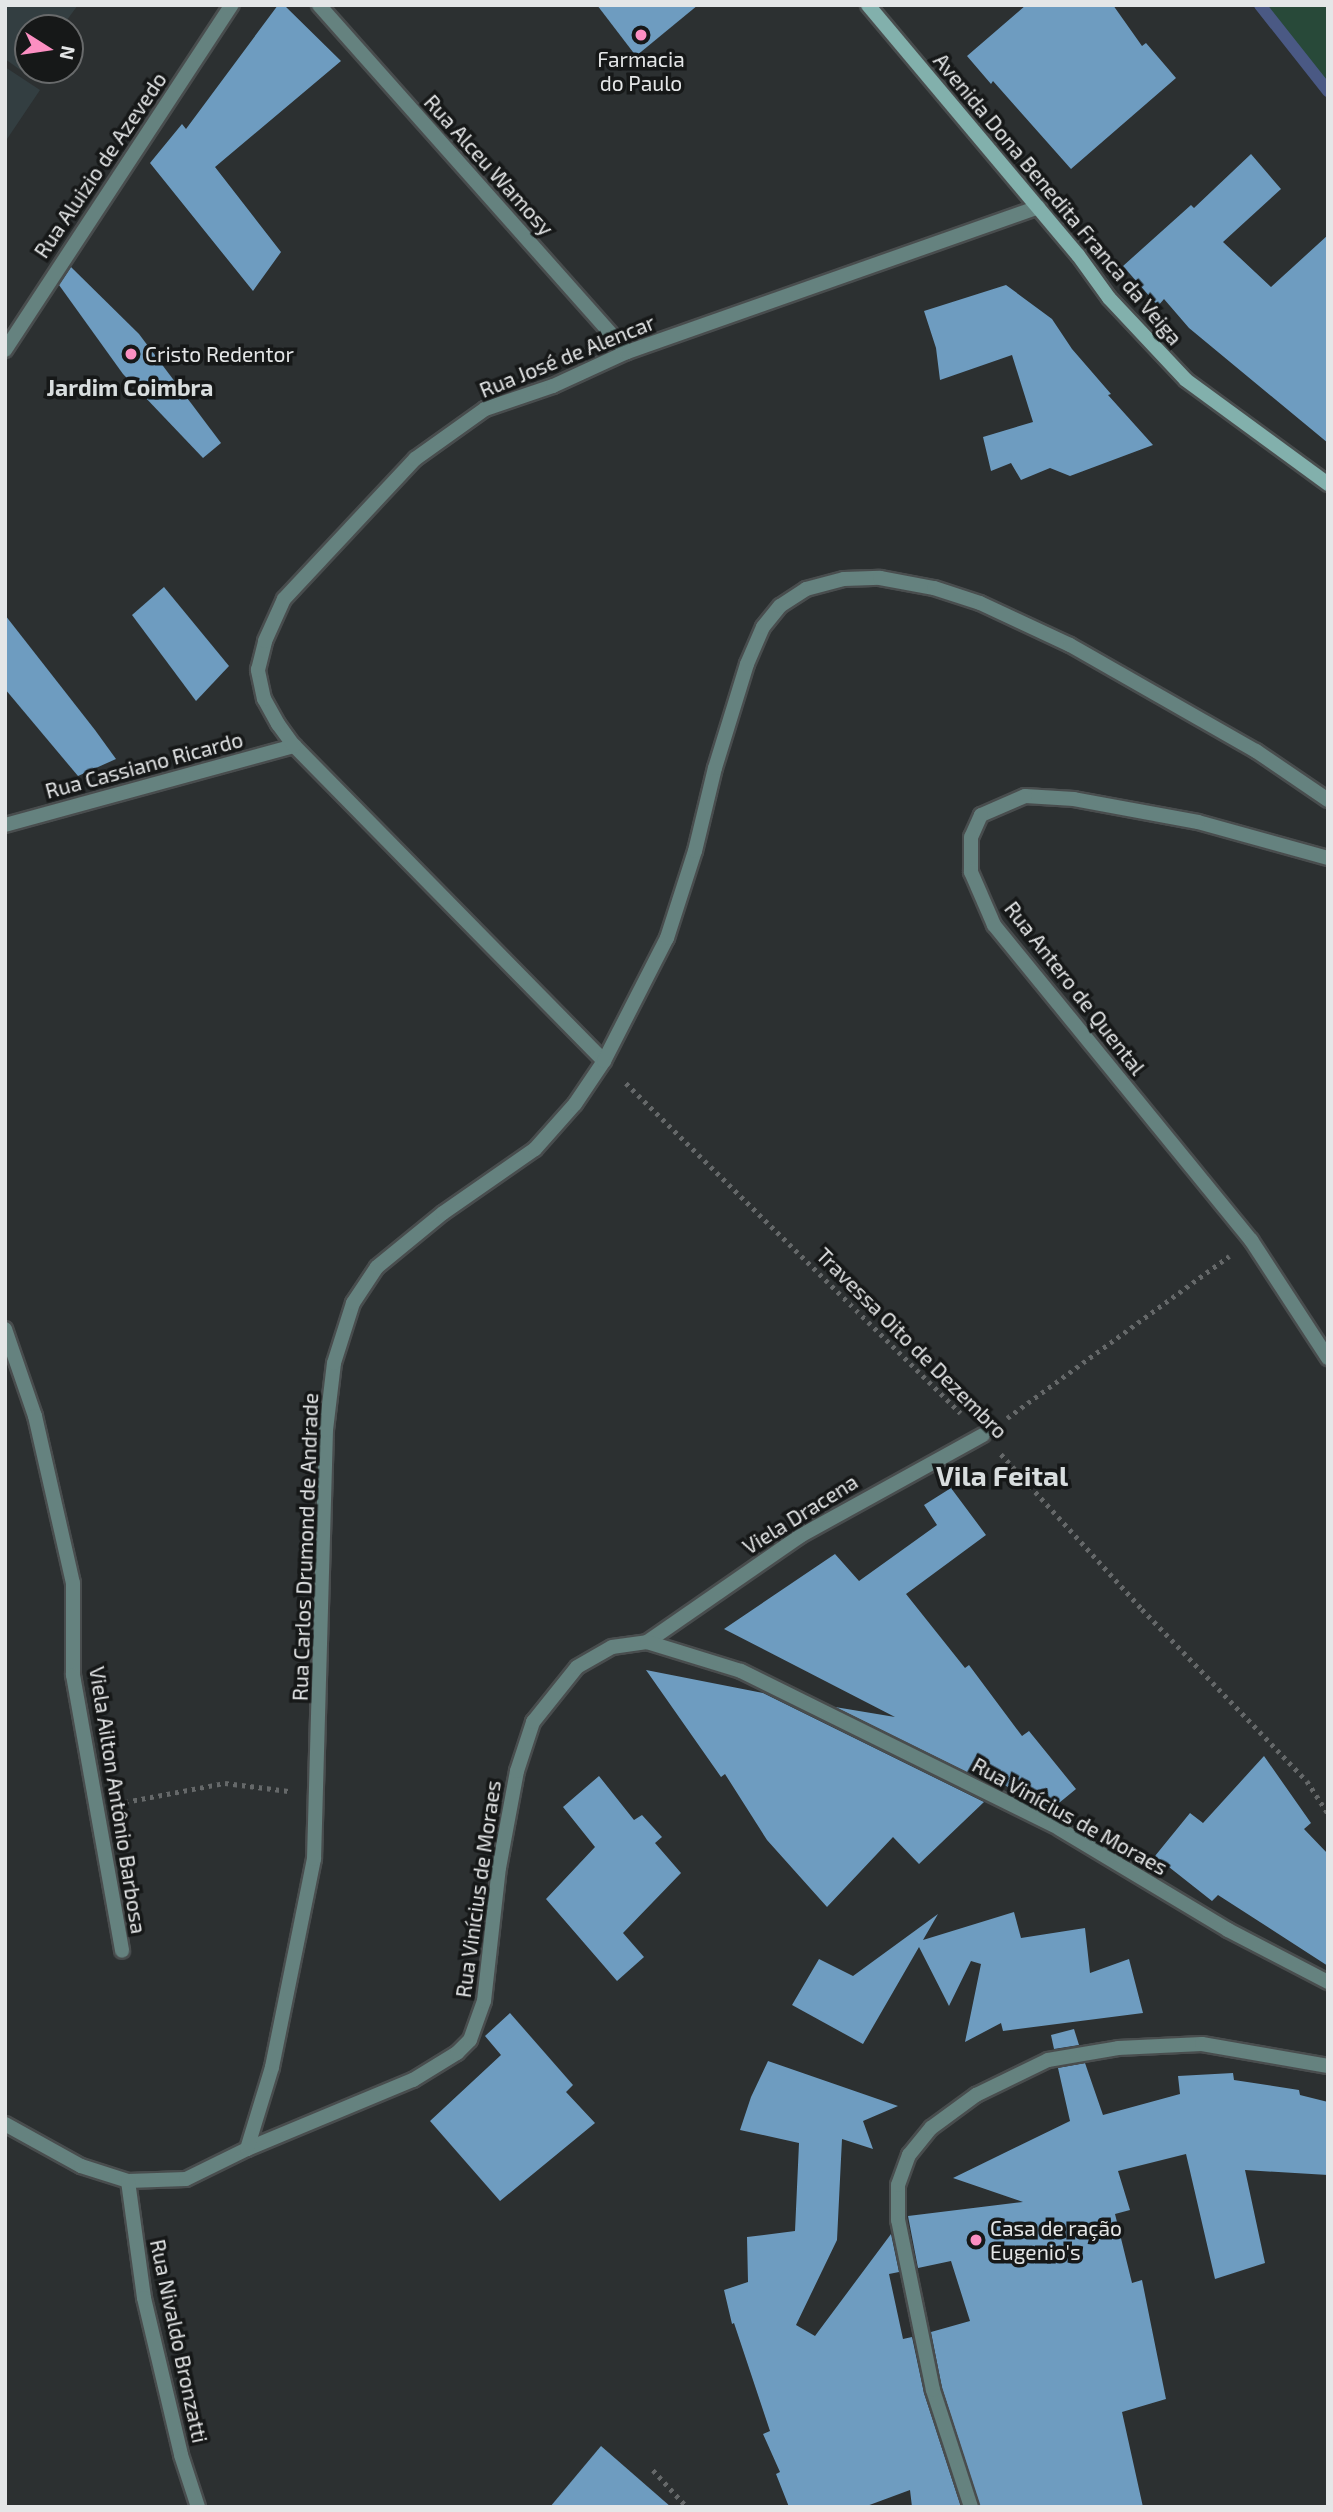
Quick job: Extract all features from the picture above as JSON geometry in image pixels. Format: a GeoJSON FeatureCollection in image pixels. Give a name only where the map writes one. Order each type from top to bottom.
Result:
{"type":"FeatureCollection","features":[{"type":"Feature","properties":{"kind":"main road","name":"Avenida Dona Benedita Franca da Veiga"},"geometry":{"type":"LineString","coordinates":[[868,5],[1038,207],[1109,298],[1186,380],[1328,484]]}},
{"type":"Feature","properties":{"kind":"street","name":"Rua Aluizio de Azevedo"},"geometry":{"type":"LineString","coordinates":[[5,350],[232,5]]}},
{"type":"Feature","properties":{"kind":"street","name":"Rua Alceu Wamosy"},"geometry":{"type":"LineString","coordinates":[[319,5],[627,352]]}},
{"type":"Feature","properties":{"kind":"street","name":"Rua José de Alencar"},"geometry":{"type":"LineString","coordinates":[[604,1061],[294,746],[264,699],[258,670],[265,641],[284,599],[415,459],[485,409],[553,386],[627,352],[1038,207]]}},
{"type":"Feature","properties":{"kind":"street","name":"Rua Carlos Drumond de Andrade"},"geometry":{"type":"LineString","coordinates":[[247,2148],[272,2067],[314,1859],[318,1795],[326,1430],[334,1363],[353,1303],[377,1266],[443,1213],[535,1149],[575,1104],[604,1061],[667,938],[695,851],[715,768],[747,664],[763,627],[780,606],[806,589],[844,579],[880,578],[934,588],[980,603],[1070,645],[1256,751],[1328,800]]}},
{"type":"Feature","properties":{"kind":"street","name":"Rua Cassiano Ricardo"},"geometry":{"type":"LineString","coordinates":[[5,825],[294,746]]}},
{"type":"Feature","properties":{"kind":"street","name":"Rua Antero de Quental"},"geometry":{"type":"LineString","coordinates":[[1328,858],[1198,822],[1074,799],[1025,796],[981,815],[971,837],[971,872],[994,925],[1251,1240],[1328,1358]]}},
{"type":"Feature","properties":{"kind":"street","name":"Viela Ailton Antônio Barbosa"},"geometry":{"type":"LineString","coordinates":[[5,1329],[35,1416],[73,1583],[73,1675],[122,1951]]}},
{"type":"Feature","properties":{"kind":"street","name":"Viela Dracena"},"geometry":{"type":"LineString","coordinates":[[647,1642],[800,1536],[983,1435]]}},
{"type":"Feature","properties":{"kind":"street","name":"Rua Vinícius de Moraes"},"geometry":{"type":"LineString","coordinates":[[5,2124],[81,2166],[128,2180],[186,2179],[247,2148],[413,2080],[457,2053],[470,2040],[484,2001],[499,1868],[517,1771],[533,1722],[576,1667],[612,1647],[647,1642],[741,1671],[1060,1829],[1228,1930],[1328,1982]]}},
{"type":"Feature","properties":{"kind":"street"},"geometry":{"type":"LineString","coordinates":[[971,2507],[933,2390],[898,2220],[898,2185],[909,2155],[924,2137],[976,2095],[1048,2060],[1118,2048],[1202,2045],[1328,2066]]}},
{"type":"Feature","properties":{"kind":"street","name":"Rua Nivaldo Bronzatti"},"geometry":{"type":"LineString","coordinates":[[128,2180],[144,2298],[181,2455],[198,2507]]}},
{"type":"Feature","properties":{"kind":"path","name":"Travessa Oito de Dezembro"},"geometry":{"type":"LineString","coordinates":[[604,1061],[983,1435],[1142,1609],[1307,1781],[1328,1813]]}},
{"type":"Feature","properties":{"kind":"path"},"geometry":{"type":"LineString","coordinates":[[983,1435],[1251,1240]]}},
{"type":"Feature","properties":{"kind":"path"},"geometry":{"type":"LineString","coordinates":[[97,1807],[225,1783],[318,1795]]}},
{"type":"Feature","properties":{"kind":"path"},"geometry":{"type":"LineString","coordinates":[[653,2470],[687,2507]]}},
{"type":"Feature","properties":{"kind":"shaded area"},"geometry":{"type":"Polygon","coordinates":[[[5,5],[78,5],[71,14],[14,14],[14,65],[5,59],[5,5]]]}},
{"type":"Feature","properties":{"kind":"shaded area"},"geometry":{"type":"Polygon","coordinates":[[[5,67],[14,73],[14,84],[31,84],[40,90],[5,142],[5,67]]]}},
{"type":"Feature","properties":{"kind":"green space"},"geometry":{"type":"Polygon","coordinates":[[[1260,5],[1328,5],[1328,91],[1260,5]]]}},
{"type":"Feature","properties":{"kind":"building"},"geometry":{"type":"Polygon","coordinates":[[[278,5],[284,5],[341,61],[215,167],[281,252],[253,291],[150,163],[182,124],[186,129],[278,5]]]}},
{"type":"Feature","properties":{"kind":"building","name":"Farmacia do Paulo"},"geometry":{"type":"Polygon","coordinates":[[[597,5],[698,5],[636,56],[597,5]]]}},
{"type":"Feature","properties":{"kind":"building"},"geometry":{"type":"Polygon","coordinates":[[[1026,5],[1113,5],[1142,46],[1146,43],[1176,78],[1071,169],[993,81],[991,84],[967,56],[1026,5]]]}},
{"type":"Feature","properties":{"kind":"building"},"geometry":{"type":"Polygon","coordinates":[[[1251,154],[1281,189],[1223,242],[1271,287],[1328,235],[1328,443],[1189,328],[1164,299],[1158,306],[1123,266],[1191,205],[1194,208],[1251,154]]]}},
{"type":"Feature","properties":{"kind":"building","name":"Cristo Redentor"},"geometry":{"type":"Polygon","coordinates":[[[71,267],[139,334],[221,443],[203,458],[123,374],[59,285],[71,267]]]}},
{"type":"Feature","properties":{"kind":"building"},"geometry":{"type":"Polygon","coordinates":[[[1006,285],[1052,319],[1072,349],[1111,394],[1108,395],[1153,445],[1070,476],[1050,468],[1021,480],[1011,463],[991,471],[983,437],[1033,422],[1012,355],[940,380],[936,348],[924,311],[1006,285]]]}},
{"type":"Feature","properties":{"kind":"building"},"geometry":{"type":"Polygon","coordinates":[[[164,587],[229,666],[196,701],[132,615],[164,587]]]}},
{"type":"Feature","properties":{"kind":"building"},"geometry":{"type":"Polygon","coordinates":[[[5,615],[116,759],[78,776],[5,689],[5,615]]]}},
{"type":"Feature","properties":{"kind":"building"},"geometry":{"type":"Polygon","coordinates":[[[951,1488],[986,1535],[906,1594],[965,1668],[969,1665],[1022,1736],[1029,1731],[1076,1789],[1048,1812],[1003,1784],[999,1788],[835,1707],[895,1717],[724,1629],[835,1554],[859,1581],[937,1525],[924,1505],[951,1488]]]}},
{"type":"Feature","properties":{"kind":"building"},"geometry":{"type":"Polygon","coordinates":[[[646,1670],[763,1693],[984,1802],[919,1864],[893,1837],[827,1907],[767,1840],[725,1774],[721,1777],[646,1670]]]}},
{"type":"Feature","properties":{"kind":"building"},"geometry":{"type":"Polygon","coordinates":[[[1264,1756],[1311,1823],[1304,1829],[1328,1854],[1328,1966],[1218,1895],[1212,1901],[1155,1856],[1190,1813],[1203,1823],[1264,1756]]]}},
{"type":"Feature","properties":{"kind":"building"},"geometry":{"type":"Polygon","coordinates":[[[599,1776],[634,1820],[642,1815],[662,1837],[655,1843],[681,1873],[623,1933],[644,1957],[617,1981],[546,1899],[595,1847],[563,1807],[599,1776]]]}},
{"type":"Feature","properties":{"kind":"building"},"geometry":{"type":"Polygon","coordinates":[[[1014,1912],[1021,1938],[1085,1928],[1090,1973],[1129,1959],[1143,2013],[1003,2031],[1001,2023],[965,2042],[981,1964],[971,1961],[949,2006],[919,1947],[863,2044],[792,2005],[819,1959],[853,1976],[938,1914],[923,1940],[1014,1912]]]}},
{"type":"Feature","properties":{"kind":"building"},"geometry":{"type":"Polygon","coordinates":[[[510,2013],[573,2085],[566,2092],[595,2123],[500,2201],[430,2121],[501,2055],[485,2036],[510,2013]]]}},
{"type":"Feature","properties":{"kind":"building"},"geometry":{"type":"Polygon","coordinates":[[[1074,2029],[1079,2045],[1054,2049],[1051,2035],[1074,2029]]]}},
{"type":"Feature","properties":{"kind":"building"},"geometry":{"type":"Polygon","coordinates":[[[768,2061],[898,2106],[863,2121],[873,2149],[842,2139],[837,2240],[796,2325],[815,2336],[891,2234],[899,2272],[889,2274],[903,2339],[912,2337],[924,2393],[961,2507],[912,2507],[910,2490],[864,2507],[789,2507],[776,2474],[780,2472],[763,2434],[770,2431],[734,2323],[732,2324],[724,2290],[748,2282],[747,2237],[795,2231],[799,2143],[740,2130],[751,2097],[768,2061]]]}},
{"type":"Feature","properties":{"kind":"building"},"geometry":{"type":"Polygon","coordinates":[[[1085,2063],[1103,2115],[1180,2094],[1178,2076],[1233,2073],[1234,2080],[1299,2090],[1300,2095],[1328,2102],[1328,2175],[1245,2170],[1265,2263],[1215,2279],[1186,2154],[1118,2171],[1130,2210],[1115,2214],[1132,2283],[1142,2280],[1166,2399],[1122,2412],[1143,2507],[980,2507],[942,2388],[931,2332],[970,2321],[951,2261],[918,2268],[908,2216],[1023,2202],[953,2178],[1070,2121],[1058,2068],[1085,2063]]]}},
{"type":"Feature","properties":{"kind":"building"},"geometry":{"type":"Polygon","coordinates":[[[601,2446],[671,2507],[550,2507],[601,2446]]]}},
{"type":"Feature","properties":{"kind":"waterway"},"geometry":{"type":"LineString","coordinates":[[1260,5],[1328,91]]}},
{"type":"Feature","properties":{"kind":"place","name":"Farmacia do Paulo"},"geometry":{"type":"Point","coordinates":[641,35]}},
{"type":"Feature","properties":{"kind":"place","name":"Cristo Redentor"},"geometry":{"type":"Point","coordinates":[131,354]}},
{"type":"Feature","properties":{"kind":"place","name":"Casa de ração Eugenio's"},"geometry":{"type":"Point","coordinates":[976,2240]}},
{"type":"Feature","properties":{"kind":"district","name":"Jardim Coimbra"},"geometry":{"type":"Point","coordinates":[130,387]}},
{"type":"Feature","properties":{"kind":"district","name":"Vila Feital"},"geometry":{"type":"Point","coordinates":[1002,1475]}}]}
